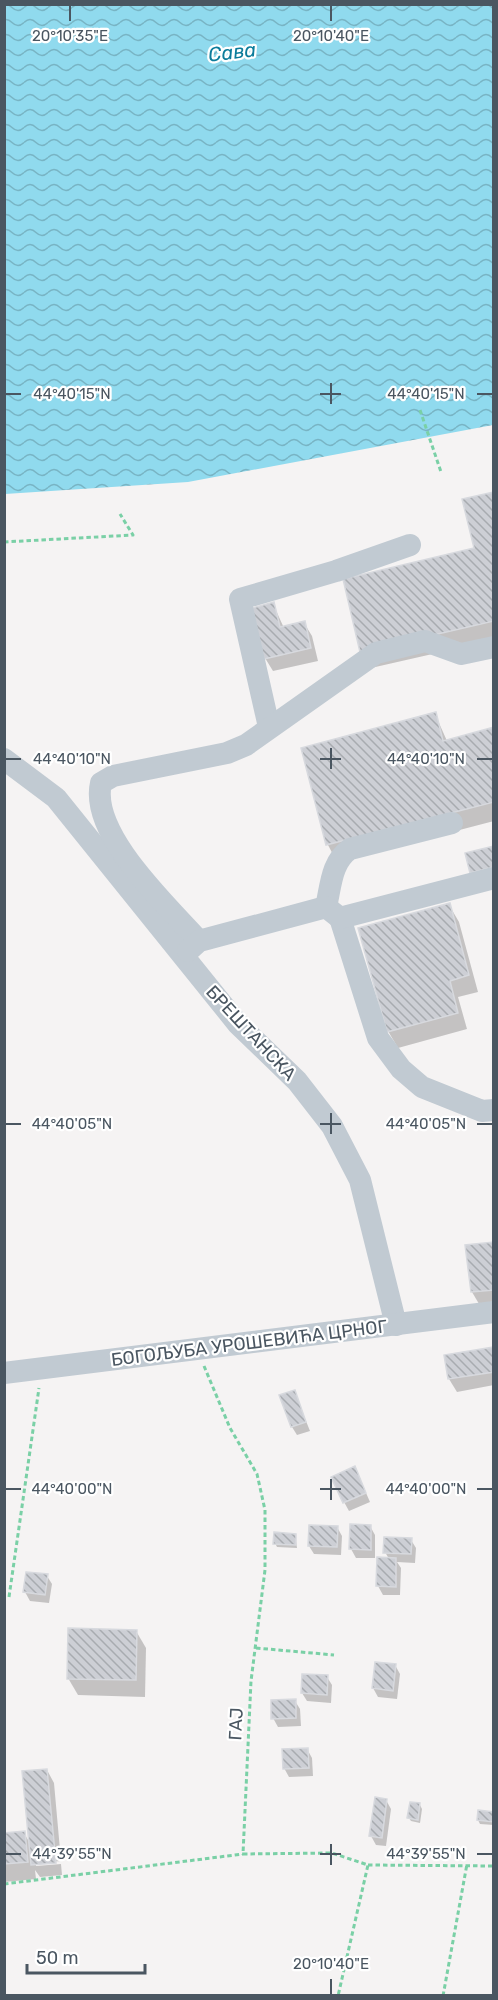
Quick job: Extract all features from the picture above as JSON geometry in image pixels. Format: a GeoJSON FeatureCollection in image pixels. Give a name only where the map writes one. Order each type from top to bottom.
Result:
{"type":"FeatureCollection","features":[{"type":"Feature","properties":{"kind":"street"},"geometry":{"type":"LineString","coordinates":[[268,727],[240,599],[336,571],[410,545]]}},
{"type":"Feature","properties":{"kind":"street"},"geometry":{"type":"LineString","coordinates":[[199,941],[138,872],[112,835],[98,796],[101,783],[113,776],[227,753],[246,745],[268,727],[376,653],[425,641],[461,654],[494,647]]}},
{"type":"Feature","properties":{"kind":"street","name":"БРЕШТАНСКА"},"geometry":{"type":"LineString","coordinates":[[4,759],[56,798],[238,1024],[297,1081],[332,1126],[360,1180],[396,1325]]}},
{"type":"Feature","properties":{"kind":"street"},"geometry":{"type":"LineString","coordinates":[[452,823],[350,849],[340,855],[335,865],[333,913],[378,1038],[401,1069],[422,1087],[482,1111],[494,1110]]}},
{"type":"Feature","properties":{"kind":"street"},"geometry":{"type":"LineString","coordinates":[[182,956],[199,941],[494,878]]}},
{"type":"Feature","properties":{"kind":"street","name":"БОГОЉУБА УРОШЕВИЋА ЦРНОГ"},"geometry":{"type":"LineString","coordinates":[[4,1373],[494,1312]]}},
{"type":"Feature","properties":{"kind":"path"},"geometry":{"type":"LineString","coordinates":[[420,410],[441,472]]}},
{"type":"Feature","properties":{"kind":"path"},"geometry":{"type":"LineString","coordinates":[[4,542],[133,535],[120,514]]}},
{"type":"Feature","properties":{"kind":"path","name":"ГАЈ"},"geometry":{"type":"LineString","coordinates":[[198,1350],[230,1428],[257,1474],[265,1510],[265,1570],[251,1681],[243,1854]]}},
{"type":"Feature","properties":{"kind":"path"},"geometry":{"type":"LineString","coordinates":[[9,1597],[42,1368]]}},
{"type":"Feature","properties":{"kind":"path"},"geometry":{"type":"LineString","coordinates":[[256,1648],[334,1655]]}},
{"type":"Feature","properties":{"kind":"path"},"geometry":{"type":"LineString","coordinates":[[4,1884],[243,1854],[332,1853],[368,1865],[494,1866]]}},
{"type":"Feature","properties":{"kind":"path"},"geometry":{"type":"LineString","coordinates":[[443,1995],[467,1864]]}},
{"type":"Feature","properties":{"kind":"path"},"geometry":{"type":"LineString","coordinates":[[338,1995],[368,1865]]}},
{"type":"Feature","properties":{"kind":"water","name":"Сава"},"geometry":{"type":"Polygon","coordinates":[[[5,4],[493,5],[493,425],[188,482],[5,494],[5,4]]]}},
{"type":"Feature","properties":{"kind":"building"},"geometry":{"type":"Polygon","coordinates":[[[494,492],[494,621],[360,652],[343,579],[474,548],[462,499],[494,492]]]}},
{"type":"Feature","properties":{"kind":"building"},"geometry":{"type":"Polygon","coordinates":[[[274,602],[280,627],[305,621],[311,648],[264,659],[252,608],[274,602]]]}},
{"type":"Feature","properties":{"kind":"building"},"geometry":{"type":"Polygon","coordinates":[[[436,712],[443,741],[494,727],[494,802],[326,845],[301,748],[436,712]]]}},
{"type":"Feature","properties":{"kind":"building"},"geometry":{"type":"Polygon","coordinates":[[[494,846],[494,867],[470,873],[465,853],[494,846]]]}},
{"type":"Feature","properties":{"kind":"building"},"geometry":{"type":"Polygon","coordinates":[[[450,903],[469,975],[450,981],[458,1013],[387,1032],[358,928],[450,903]]]}},
{"type":"Feature","properties":{"kind":"building"},"geometry":{"type":"Polygon","coordinates":[[[494,1242],[494,1290],[471,1292],[465,1245],[494,1242]]]}},
{"type":"Feature","properties":{"kind":"building"},"geometry":{"type":"Polygon","coordinates":[[[494,1347],[494,1372],[448,1379],[444,1355],[494,1347]]]}},
{"type":"Feature","properties":{"kind":"building"},"geometry":{"type":"Polygon","coordinates":[[[295,1390],[306,1422],[291,1427],[279,1395],[295,1390]]]}},
{"type":"Feature","properties":{"kind":"building"},"geometry":{"type":"Polygon","coordinates":[[[355,1466],[366,1493],[343,1503],[331,1477],[355,1466]]]}},
{"type":"Feature","properties":{"kind":"building"},"geometry":{"type":"Polygon","coordinates":[[[350,1524],[371,1525],[371,1550],[349,1549],[350,1524]]]}},
{"type":"Feature","properties":{"kind":"building"},"geometry":{"type":"Polygon","coordinates":[[[309,1525],[338,1526],[337,1547],[308,1546],[309,1525]]]}},
{"type":"Feature","properties":{"kind":"building"},"geometry":{"type":"Polygon","coordinates":[[[274,1532],[296,1534],[296,1545],[273,1544],[274,1532]]]}},
{"type":"Feature","properties":{"kind":"building"},"geometry":{"type":"Polygon","coordinates":[[[384,1537],[412,1538],[411,1554],[383,1553],[384,1537]]]}},
{"type":"Feature","properties":{"kind":"building"},"geometry":{"type":"Polygon","coordinates":[[[377,1557],[396,1558],[396,1587],[376,1586],[377,1557]]]}},
{"type":"Feature","properties":{"kind":"building"},"geometry":{"type":"Polygon","coordinates":[[[26,1572],[48,1574],[45,1595],[23,1592],[26,1572]]]}},
{"type":"Feature","properties":{"kind":"building"},"geometry":{"type":"Polygon","coordinates":[[[68,1628],[137,1630],[136,1680],[67,1679],[68,1628]]]}},
{"type":"Feature","properties":{"kind":"building"},"geometry":{"type":"Polygon","coordinates":[[[375,1662],[396,1664],[393,1691],[372,1688],[375,1662]]]}},
{"type":"Feature","properties":{"kind":"building"},"geometry":{"type":"Polygon","coordinates":[[[302,1674],[328,1675],[327,1695],[301,1693],[302,1674]]]}},
{"type":"Feature","properties":{"kind":"building"},"geometry":{"type":"Polygon","coordinates":[[[296,1699],[296,1718],[271,1719],[271,1700],[296,1699]]]}},
{"type":"Feature","properties":{"kind":"building"},"geometry":{"type":"Polygon","coordinates":[[[308,1748],[309,1768],[283,1769],[282,1749],[308,1748]]]}},
{"type":"Feature","properties":{"kind":"building"},"geometry":{"type":"Polygon","coordinates":[[[47,1769],[56,1863],[31,1865],[22,1771],[47,1769]]]}},
{"type":"Feature","properties":{"kind":"building"},"geometry":{"type":"Polygon","coordinates":[[[375,1797],[387,1799],[382,1838],[369,1836],[375,1797]]]}},
{"type":"Feature","properties":{"kind":"building"},"geometry":{"type":"Polygon","coordinates":[[[410,1802],[420,1803],[418,1820],[407,1818],[410,1802]]]}},
{"type":"Feature","properties":{"kind":"building"},"geometry":{"type":"Polygon","coordinates":[[[478,1810],[494,1812],[494,1822],[477,1820],[478,1810]]]}},
{"type":"Feature","properties":{"kind":"building"},"geometry":{"type":"Polygon","coordinates":[[[25,1831],[28,1862],[4,1864],[4,1833],[25,1831]]]}}]}
